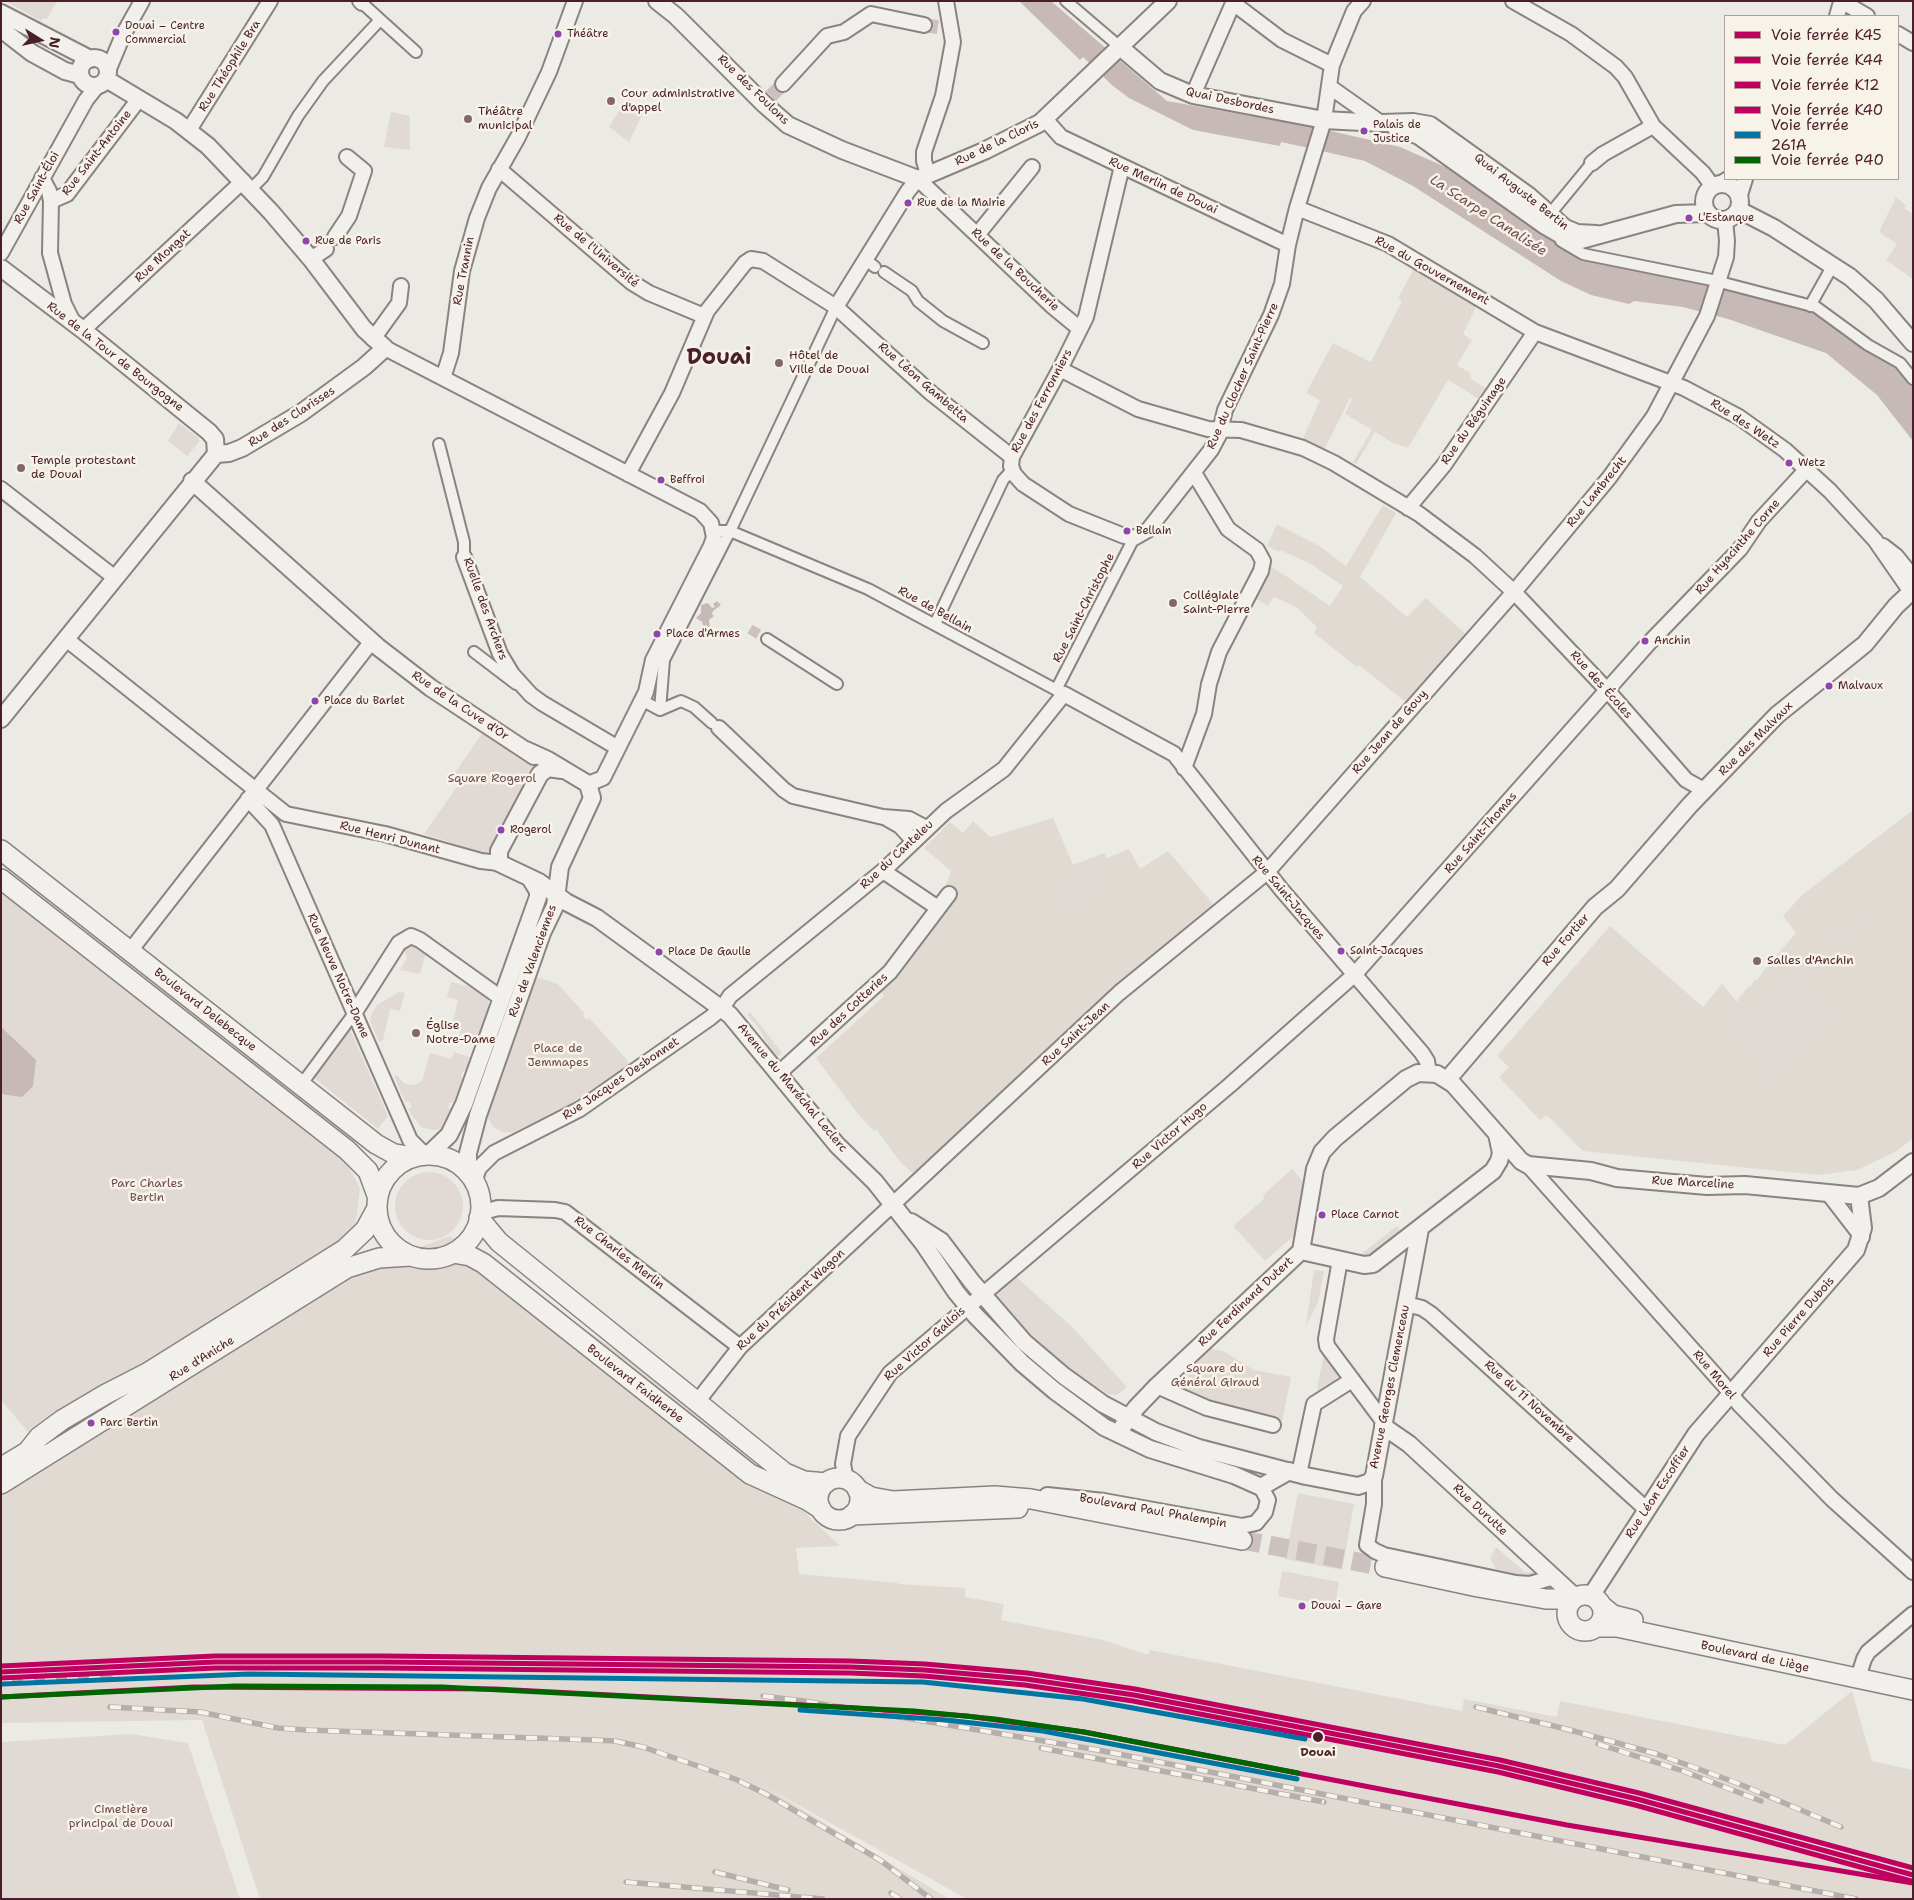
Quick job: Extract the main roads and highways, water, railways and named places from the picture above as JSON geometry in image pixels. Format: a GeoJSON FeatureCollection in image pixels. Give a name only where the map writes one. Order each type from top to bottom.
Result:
{"type":"FeatureCollection","features":[{"type":"Feature","properties":{"kind":"main road","name":"Boulevard Delebecque"},"geometry":{"type":"LineString","coordinates":[[1,850],[382,1148],[394,1154],[422,1156]]}},
{"type":"Feature","properties":{"kind":"main road","name":"Boulevard Delebecque"},"geometry":{"type":"LineString","coordinates":[[1,879],[347,1150],[368,1171],[374,1182],[377,1203]]}},
{"type":"Feature","properties":{"kind":"main road"},"geometry":{"type":"LineString","coordinates":[[422,1156],[448,1159],[471,1177],[480,1199],[480,1215],[471,1237],[453,1253],[431,1259],[410,1256],[399,1250],[387,1238],[380,1226],[377,1203],[382,1185],[389,1174],[399,1164],[422,1156]]}},
{"type":"Feature","properties":{"kind":"main road","name":"Rue d'Aniche"},"geometry":{"type":"LineString","coordinates":[[1,1468],[27,1452],[38,1437],[62,1420],[147,1373],[345,1249],[365,1230],[377,1203]]}},
{"type":"Feature","properties":{"kind":"main road","name":"Boulevard Faidherbe"},"geometry":{"type":"LineString","coordinates":[[480,1215],[499,1242],[789,1475],[804,1481],[826,1483]]}},
{"type":"Feature","properties":{"kind":"main road","name":"Boulevard Faidherbe"},"geometry":{"type":"LineString","coordinates":[[453,1253],[470,1256],[483,1263],[750,1474],[775,1487],[808,1500],[821,1509]]}},
{"type":"Feature","properties":{"kind":"main road","name":"Rue d'Aniche"},"geometry":{"type":"LineString","coordinates":[[1,1484],[350,1266],[379,1258],[410,1256]]}},
{"type":"Feature","properties":{"kind":"main road"},"geometry":{"type":"LineString","coordinates":[[837,1478],[852,1484],[859,1503],[852,1515],[843,1519],[835,1519],[826,1515],[821,1509],[819,1494],[826,1483],[837,1478]]}},
{"type":"Feature","properties":{"kind":"main road","name":"Boulevard Paul Phalempin"},"geometry":{"type":"LineString","coordinates":[[852,1484],[872,1497],[893,1500],[1008,1496],[1045,1501],[1242,1540]]}},
{"type":"Feature","properties":{"kind":"main road","name":"Boulevard Paul Phalempin"},"geometry":{"type":"LineString","coordinates":[[852,1515],[1005,1508],[1090,1511]]}},
{"type":"Feature","properties":{"kind":"main road","name":"Boulevard de Liège"},"geometry":{"type":"LineString","coordinates":[[1385,1567],[1551,1600],[1585,1599],[1610,1613],[1624,1618],[1859,1674],[1913,1690]]}},
{"type":"Feature","properties":{"kind":"main road","name":"Boulevard de Liège"},"geometry":{"type":"LineString","coordinates":[[1478,1587],[1515,1601],[1554,1611],[1568,1618]]}},
{"type":"Feature","properties":{"kind":"main road"},"geometry":{"type":"LineString","coordinates":[[1585,1599],[1602,1618],[1596,1627],[1589,1630],[1579,1630],[1571,1624],[1568,1618],[1568,1607],[1585,1599]]}},
{"type":"Feature","properties":{"kind":"main road","name":"Boulevard de Liège"},"geometry":{"type":"LineString","coordinates":[[1596,1627],[1617,1627],[1859,1674],[1913,1681]]}},
{"type":"Feature","properties":{"kind":"water","name":"La Scarpe Canalisée"},"geometry":{"type":"Polygon","coordinates":[[[1019,1],[1051,1],[1167,101],[1314,127],[1400,147],[1450,169],[1566,249],[1710,282],[1818,311],[1895,367],[1913,387],[1913,441],[1877,395],[1826,353],[1728,319],[1683,307],[1634,301],[1629,304],[1591,295],[1561,281],[1413,186],[1365,161],[1281,142],[1280,146],[1193,130],[1129,98],[1113,86],[1083,57],[1080,60],[1019,1]]]}},
{"type":"Feature","properties":{"kind":"water"},"geometry":{"type":"Polygon","coordinates":[[[717,601],[721,605],[713,611],[712,614],[714,616],[709,620],[710,628],[704,629],[702,622],[696,618],[701,613],[701,605],[708,603],[712,608],[715,607],[713,604],[717,601]]]}},
{"type":"Feature","properties":{"kind":"water"},"geometry":{"type":"Polygon","coordinates":[[[1,1027],[36,1060],[33,1086],[22,1097],[1,1094],[1,1027]]]}},
{"type":"Feature","properties":{"kind":"tunnel"},"geometry":{"type":"LineString","coordinates":[[924,25],[944,28]]}},
{"type":"Feature","properties":{"kind":"tunnel"},"geometry":{"type":"LineString","coordinates":[[771,96],[783,84]]}},
{"type":"Feature","properties":{"kind":"tunnel"},"geometry":{"type":"LineString","coordinates":[[750,629],[767,639]]}},
{"type":"Feature","properties":{"kind":"tunnel"},"geometry":{"type":"LineString","coordinates":[[1242,1540],[1385,1567]]}},
{"type":"Feature","properties":{"kind":"railway"},"geometry":{"type":"LineString","coordinates":[[1,1682],[110,1675]]}},
{"type":"Feature","properties":{"kind":"railway"},"geometry":{"type":"LineString","coordinates":[[763,1696],[804,1701],[1098,1750],[1856,1899]]}},
{"type":"Feature","properties":{"kind":"railway"},"geometry":{"type":"LineString","coordinates":[[110,1707],[200,1712],[278,1728],[615,1741],[643,1747],[735,1779],[766,1794],[880,1860],[931,1899]]}},
{"type":"Feature","properties":{"kind":"railway"},"geometry":{"type":"LineString","coordinates":[[1476,1707],[1657,1754],[1737,1783],[1841,1827]]}},
{"type":"Feature","properties":{"kind":"railway"},"geometry":{"type":"LineString","coordinates":[[1598,1744],[1683,1771],[1761,1801]]}},
{"type":"Feature","properties":{"kind":"railway"},"geometry":{"type":"LineString","coordinates":[[1041,1748],[1324,1802]]}},
{"type":"Feature","properties":{"kind":"railway"},"geometry":{"type":"LineString","coordinates":[[715,1872],[788,1890]]}},
{"type":"Feature","properties":{"kind":"railway"},"geometry":{"type":"LineString","coordinates":[[626,1882],[823,1899]]}},
{"type":"Feature","properties":{"kind":"railway"},"geometry":{"type":"LineString","coordinates":[[891,1893],[900,1899]]}},
{"type":"Feature","properties":{"kind":"rail line","name":"K12"},"geometry":{"type":"LineString","coordinates":[[1,1666],[215,1656],[383,1656],[850,1661],[925,1664],[1027,1673],[1135,1689],[1500,1760],[1639,1793],[1913,1868]]}},
{"type":"Feature","properties":{"kind":"rail line","name":"K45"},"geometry":{"type":"LineString","coordinates":[[1,1672],[215,1662],[383,1662],[850,1667],[924,1670],[1026,1679],[1134,1695],[1499,1766],[1637,1799],[1913,1875]]}},
{"type":"Feature","properties":{"kind":"rail line","name":"K44"},"geometry":{"type":"LineString","coordinates":[[1,1678],[215,1668],[383,1668],[850,1673],[924,1676],[1025,1685],[1133,1701],[1498,1772],[1635,1805],[1911,1881]]}},
{"type":"Feature","properties":{"kind":"rail line","name":"261A"},"geometry":{"type":"LineString","coordinates":[[2,1684],[249,1674],[923,1682],[1083,1699],[1305,1739]]}},
{"type":"Feature","properties":{"kind":"rail line","name":"P40"},"geometry":{"type":"LineString","coordinates":[[1,1697],[235,1686],[442,1687],[914,1711],[995,1719],[1084,1732],[1298,1773]]}},
{"type":"Feature","properties":{"kind":"rail line","name":"K40"},"geometry":{"type":"LineString","coordinates":[[1,1697],[194,1687],[495,1689],[841,1707],[967,1716],[1084,1732],[1567,1825],[1913,1883]]}},
{"type":"Feature","properties":{"kind":"rail line","name":"261A"},"geometry":{"type":"LineString","coordinates":[[800,1710],[946,1720],[1043,1731],[1297,1779]]}},
{"type":"Feature","properties":{"kind":"place","name":"Douai – Centre Commercial"},"geometry":{"type":"Point","coordinates":[116,32]}},
{"type":"Feature","properties":{"kind":"place","name":"Théâtre"},"geometry":{"type":"Point","coordinates":[558,34]}},
{"type":"Feature","properties":{"kind":"place","name":"Cour administrative d'appel"},"geometry":{"type":"Point","coordinates":[611,101]}},
{"type":"Feature","properties":{"kind":"place","name":"Théâtre municipal"},"geometry":{"type":"Point","coordinates":[468,119]}},
{"type":"Feature","properties":{"kind":"place","name":"Palais de Justice"},"geometry":{"type":"Point","coordinates":[1364,131]}},
{"type":"Feature","properties":{"kind":"place","name":"Rue de la Mairie"},"geometry":{"type":"Point","coordinates":[908,203]}},
{"type":"Feature","properties":{"kind":"place","name":"L'Estanque"},"geometry":{"type":"Point","coordinates":[1689,218]}},
{"type":"Feature","properties":{"kind":"place","name":"Rue de Paris"},"geometry":{"type":"Point","coordinates":[306,241]}},
{"type":"Feature","properties":{"kind":"place","name":"Hôtel de Ville de Douai"},"geometry":{"type":"Point","coordinates":[779,363]}},
{"type":"Feature","properties":{"kind":"place","name":"Wetz"},"geometry":{"type":"Point","coordinates":[1789,463]}},
{"type":"Feature","properties":{"kind":"place","name":"Temple protestant de Douai"},"geometry":{"type":"Point","coordinates":[21,468]}},
{"type":"Feature","properties":{"kind":"place","name":"Beffroi"},"geometry":{"type":"Point","coordinates":[661,480]}},
{"type":"Feature","properties":{"kind":"place","name":"Bellain"},"geometry":{"type":"Point","coordinates":[1127,531]}},
{"type":"Feature","properties":{"kind":"place","name":"Collégiale Saint-Pierre"},"geometry":{"type":"Point","coordinates":[1173,603]}},
{"type":"Feature","properties":{"kind":"place","name":"Place d'Armes"},"geometry":{"type":"Point","coordinates":[657,634]}},
{"type":"Feature","properties":{"kind":"place","name":"Anchin"},"geometry":{"type":"Point","coordinates":[1645,641]}},
{"type":"Feature","properties":{"kind":"place","name":"Malvaux"},"geometry":{"type":"Point","coordinates":[1829,686]}},
{"type":"Feature","properties":{"kind":"place","name":"Place du Barlet"},"geometry":{"type":"Point","coordinates":[315,701]}},
{"type":"Feature","properties":{"kind":"place","name":"Rogerol"},"geometry":{"type":"Point","coordinates":[501,830]}},
{"type":"Feature","properties":{"kind":"place","name":"Saint-Jacques"},"geometry":{"type":"Point","coordinates":[1341,951]}},
{"type":"Feature","properties":{"kind":"place","name":"Place De Gaulle"},"geometry":{"type":"Point","coordinates":[659,952]}},
{"type":"Feature","properties":{"kind":"place","name":"Salles d'Anchin"},"geometry":{"type":"Point","coordinates":[1757,961]}},
{"type":"Feature","properties":{"kind":"place","name":"Église Notre-Dame"},"geometry":{"type":"Point","coordinates":[416,1033]}},
{"type":"Feature","properties":{"kind":"place","name":"Place Carnot"},"geometry":{"type":"Point","coordinates":[1322,1215]}},
{"type":"Feature","properties":{"kind":"place","name":"Parc Bertin"},"geometry":{"type":"Point","coordinates":[91,1423]}},
{"type":"Feature","properties":{"kind":"place","name":"Douai – Gare"},"geometry":{"type":"Point","coordinates":[1302,1606]}},
{"type":"Feature","properties":{"kind":"place","name":"Douai"},"geometry":{"type":"Point","coordinates":[1318,1737]}},
{"type":"Feature","properties":{"kind":"district","name":"Douai"},"geometry":{"type":"Point","coordinates":[719,358]}},
{"type":"Feature","properties":{"kind":"park label","name":"Square Rogerol"},"geometry":{"type":"Point","coordinates":[492,779]}},
{"type":"Feature","properties":{"kind":"park label","name":"Place de Jemmapes"},"geometry":{"type":"Point","coordinates":[558,1056]}},
{"type":"Feature","properties":{"kind":"park label","name":"Parc Charles Bertin"},"geometry":{"type":"Point","coordinates":[147,1191]}},
{"type":"Feature","properties":{"kind":"park label","name":"Square du Général Giraud"},"geometry":{"type":"Point","coordinates":[1215,1376]}},
{"type":"Feature","properties":{"kind":"park label","name":"Cimetière principal de Douai"},"geometry":{"type":"Point","coordinates":[121,1817]}}]}
